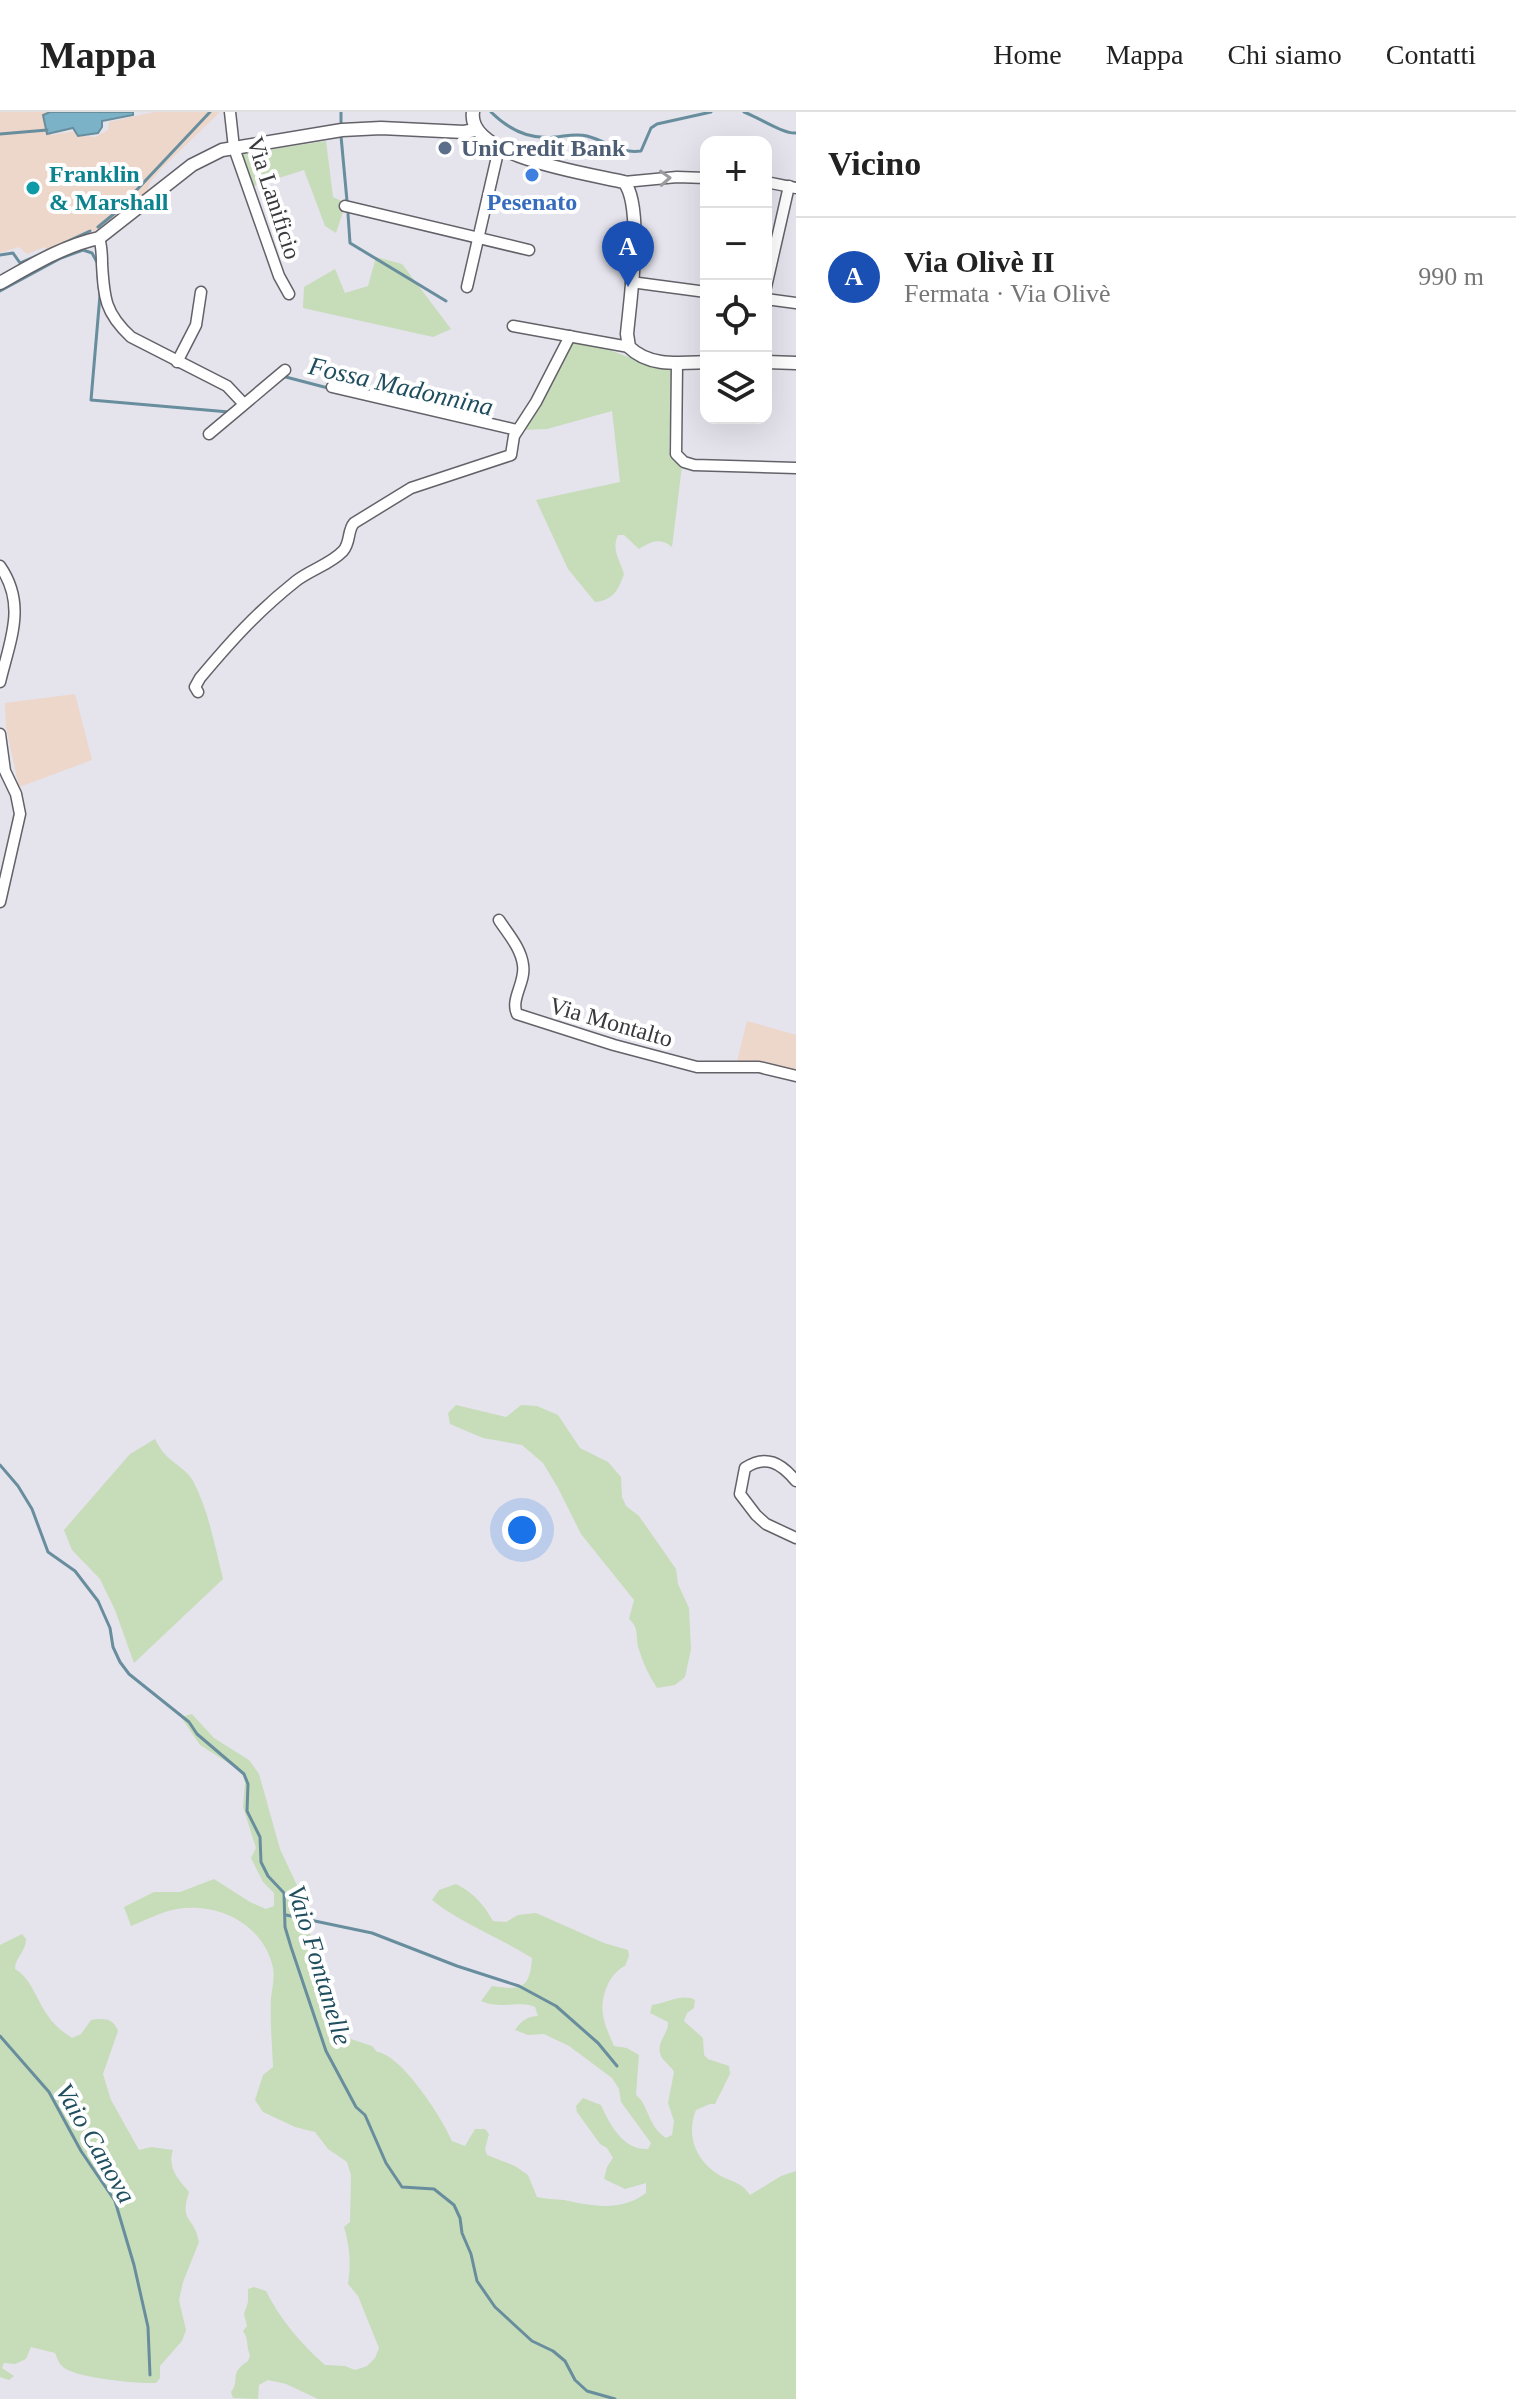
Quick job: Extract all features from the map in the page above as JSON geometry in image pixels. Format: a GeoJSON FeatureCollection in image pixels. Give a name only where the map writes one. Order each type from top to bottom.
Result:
{"type":"FeatureCollection","features":[{"type":"Feature","properties":{"kind":"street","name":"Via Lanificio"},"geometry":{"type":"LineString","coordinates":[[230,112],[234,148],[273,262],[289,294]]}},
{"type":"Feature","properties":{"kind":"street"},"geometry":{"type":"LineString","coordinates":[[473,112],[475,130],[499,148],[549,164],[624,182],[700,178]]}},
{"type":"Feature","properties":{"kind":"street"},"geometry":{"type":"LineString","coordinates":[[0,283],[45,258],[99,238],[192,165],[222,150],[342,130],[475,130]]}},
{"type":"Feature","properties":{"kind":"street"},"geometry":{"type":"LineString","coordinates":[[467,287],[499,148]]}},
{"type":"Feature","properties":{"kind":"street"},"geometry":{"type":"LineString","coordinates":[[624,182],[631,194],[634,236],[627,334],[629,347]]}},
{"type":"Feature","properties":{"kind":"street"},"geometry":{"type":"LineString","coordinates":[[768,280],[793,187],[772,183]]}},
{"type":"Feature","properties":{"kind":"street"},"geometry":{"type":"LineString","coordinates":[[345,206],[529,250]]}},
{"type":"Feature","properties":{"kind":"street"},"geometry":{"type":"LineString","coordinates":[[99,238],[103,294],[109,312],[131,337],[227,386],[243,403]]}},
{"type":"Feature","properties":{"kind":"street"},"geometry":{"type":"LineString","coordinates":[[631,282],[700,291]]}},
{"type":"Feature","properties":{"kind":"street"},"geometry":{"type":"LineString","coordinates":[[177,362],[196,325],[201,292]]}},
{"type":"Feature","properties":{"kind":"street"},"geometry":{"type":"LineString","coordinates":[[772,300],[796,303]]}},
{"type":"Feature","properties":{"kind":"street"},"geometry":{"type":"LineString","coordinates":[[513,326],[629,347],[647,360],[700,362]]}},
{"type":"Feature","properties":{"kind":"street"},"geometry":{"type":"LineString","coordinates":[[198,692],[195,687],[200,678],[250,619],[302,576],[341,554],[347,546],[354,523],[411,488],[511,455],[517,430],[536,402],[570,336]]}},
{"type":"Feature","properties":{"kind":"street"},"geometry":{"type":"LineString","coordinates":[[772,362],[796,363]]}},
{"type":"Feature","properties":{"kind":"street"},"geometry":{"type":"LineString","coordinates":[[677,363],[676,454],[684,462],[694,465],[796,468]]}},
{"type":"Feature","properties":{"kind":"street"},"geometry":{"type":"LineString","coordinates":[[209,434],[285,370]]}},
{"type":"Feature","properties":{"kind":"street"},"geometry":{"type":"LineString","coordinates":[[332,387],[517,430]]}},
{"type":"Feature","properties":{"kind":"street"},"geometry":{"type":"LineString","coordinates":[[0,566],[10,581],[15,604],[14,629],[0,682]]}},
{"type":"Feature","properties":{"kind":"street"},"geometry":{"type":"LineString","coordinates":[[0,734],[5,771],[16,794],[20,814],[0,902]]}},
{"type":"Feature","properties":{"kind":"street","name":"Via Montalto"},"geometry":{"type":"LineString","coordinates":[[499,920],[518,949],[524,967],[513,1007],[517,1014],[697,1067],[759,1067],[796,1076]]}},
{"type":"Feature","properties":{"kind":"street"},"geometry":{"type":"LineString","coordinates":[[796,1481],[781,1466],[768,1459],[755,1461],[745,1468],[740,1494],[766,1524],[796,1538]]}},
{"type":"Feature","properties":{"kind":"shaded area"},"geometry":{"type":"Polygon","coordinates":[[[0,112],[48,112],[51,135],[82,130],[85,136],[95,137],[108,130],[109,122],[154,112],[220,112],[162,168],[151,181],[145,196],[112,222],[48,254],[45,247],[27,254],[19,247],[0,253],[0,112]]]}},
{"type":"Feature","properties":{"kind":"shaded area"},"geometry":{"type":"Polygon","coordinates":[[[75,694],[92,760],[19,787],[6,727],[5,703],[75,694]]]}},
{"type":"Feature","properties":{"kind":"shaded area"},"geometry":{"type":"Polygon","coordinates":[[[747,1021],[796,1035],[796,1073],[736,1066],[747,1021]]]}},
{"type":"Feature","properties":{"kind":"green space"},"geometry":{"type":"Polygon","coordinates":[[[326,141],[333,197],[346,203],[336,233],[325,226],[304,170],[251,187],[240,154],[326,141]]]}},
{"type":"Feature","properties":{"kind":"green space"},"geometry":{"type":"Polygon","coordinates":[[[376,257],[402,264],[451,329],[433,337],[303,308],[304,287],[335,269],[345,293],[368,286],[376,257]]]}},
{"type":"Feature","properties":{"kind":"green space"},"geometry":{"type":"Polygon","coordinates":[[[571,339],[672,370],[669,451],[672,459],[682,466],[672,547],[655,542],[639,549],[624,535],[618,535],[616,550],[624,574],[614,594],[595,602],[568,569],[536,500],[620,482],[612,411],[547,429],[521,430],[571,339]]]}},
{"type":"Feature","properties":{"kind":"green space"},"geometry":{"type":"Polygon","coordinates":[[[456,1405],[506,1417],[521,1405],[537,1406],[558,1415],[580,1448],[608,1462],[621,1477],[622,1497],[626,1506],[639,1516],[676,1569],[678,1584],[689,1608],[691,1649],[685,1677],[675,1685],[657,1688],[642,1660],[636,1630],[629,1619],[634,1600],[581,1534],[543,1463],[522,1445],[483,1438],[450,1424],[448,1413],[456,1405]]]}},
{"type":"Feature","properties":{"kind":"green space"},"geometry":{"type":"Polygon","coordinates":[[[155,1439],[164,1453],[185,1471],[199,1493],[223,1579],[134,1663],[100,1579],[72,1550],[64,1530],[130,1454],[155,1439]]]}},
{"type":"Feature","properties":{"kind":"green space"},"geometry":{"type":"Polygon","coordinates":[[[192,1714],[214,1738],[249,1760],[259,1774],[280,1849],[308,1909],[307,1925],[311,1937],[309,1969],[318,1992],[341,2018],[342,2036],[372,2046],[398,2064],[431,2104],[452,2141],[465,2146],[475,2129],[485,2129],[489,2134],[485,2149],[487,2155],[528,2175],[537,2197],[606,2206],[627,2203],[646,2193],[646,2183],[625,2189],[604,2179],[613,2158],[577,2112],[576,2106],[583,2098],[601,2105],[618,2135],[631,2145],[648,2149],[651,2143],[621,2102],[619,2089],[612,2078],[569,2046],[544,2034],[528,2035],[515,2030],[525,2020],[538,2016],[535,2007],[495,2005],[481,2001],[492,1986],[522,1986],[529,1976],[532,1958],[444,1909],[432,1900],[439,1890],[456,1884],[462,1887],[478,1900],[493,1921],[506,1922],[518,1915],[536,1913],[604,1943],[628,1950],[625,1966],[608,1984],[603,2015],[614,2046],[627,2048],[639,2055],[636,2095],[655,2128],[666,2138],[672,2135],[674,2121],[668,2103],[674,2072],[660,2051],[668,2022],[650,2013],[652,2005],[680,1998],[695,2000],[694,2008],[687,2013],[684,2021],[703,2038],[704,2055],[729,2066],[730,2074],[715,2104],[696,2110],[692,2129],[699,2154],[711,2169],[740,2185],[750,2195],[781,2176],[796,2171],[796,2399],[318,2399],[286,2384],[268,2380],[259,2385],[258,2399],[233,2398],[231,2392],[236,2373],[250,2355],[243,2331],[247,2326],[244,2314],[248,2289],[254,2287],[266,2291],[292,2331],[325,2365],[355,2370],[367,2366],[379,2348],[358,2296],[348,2284],[349,2256],[344,2227],[350,2222],[351,2175],[347,2162],[328,2149],[315,2132],[295,2127],[263,2112],[255,2100],[263,2075],[273,2067],[271,2007],[274,1972],[268,1953],[250,1929],[223,1913],[208,1909],[177,1909],[131,1926],[124,1907],[154,1892],[180,1892],[214,1879],[250,1902],[266,1909],[274,1906],[274,1893],[263,1882],[251,1858],[256,1848],[243,1807],[245,1782],[241,1771],[200,1745],[181,1717],[192,1714]]]}},
{"type":"Feature","properties":{"kind":"green space"},"geometry":{"type":"Polygon","coordinates":[[[22,1934],[26,1944],[15,1969],[26,1978],[56,2025],[72,2038],[81,2034],[91,2020],[108,2020],[116,2027],[118,2031],[103,2074],[111,2100],[139,2150],[151,2147],[173,2150],[173,2168],[189,2192],[186,2214],[199,2242],[179,2300],[186,2330],[182,2341],[160,2366],[160,2378],[156,2383],[110,2380],[73,2372],[62,2366],[55,2353],[31,2347],[26,2359],[15,2364],[4,2363],[2,2368],[14,2376],[9,2380],[0,2377],[0,1945],[22,1934]]]}},
{"type":"Feature","properties":{"kind":"water"},"geometry":{"type":"Polygon","coordinates":[[[50,112],[133,112],[133,115],[102,121],[98,133],[78,136],[73,128],[47,134],[43,115],[50,112]]]}},
{"type":"Feature","properties":{"kind":"waterway"},"geometry":{"type":"LineString","coordinates":[[98,227],[115,213],[210,112]]}},
{"type":"Feature","properties":{"kind":"waterway"},"geometry":{"type":"LineString","coordinates":[[341,112],[341,122]]}},
{"type":"Feature","properties":{"kind":"waterway"},"geometry":{"type":"LineString","coordinates":[[491,112],[505,124],[528,135],[583,135],[633,151],[641,151],[651,128],[657,124],[711,112]]}},
{"type":"Feature","properties":{"kind":"waterway"},"geometry":{"type":"LineString","coordinates":[[744,112],[796,133]]}},
{"type":"Feature","properties":{"kind":"waterway"},"geometry":{"type":"LineString","coordinates":[[0,134],[47,130]]}},
{"type":"Feature","properties":{"kind":"waterway"},"geometry":{"type":"LineString","coordinates":[[341,136],[347,201]]}},
{"type":"Feature","properties":{"kind":"waterway"},"geometry":{"type":"LineString","coordinates":[[348,214],[350,243],[446,301]]}},
{"type":"Feature","properties":{"kind":"waterway"},"geometry":{"type":"LineString","coordinates":[[64,243],[90,231]]}},
{"type":"Feature","properties":{"kind":"waterway","name":"Fossa Madonnina"},"geometry":{"type":"LineString","coordinates":[[0,291],[61,258],[83,250],[92,253],[98,264]]}},
{"type":"Feature","properties":{"kind":"waterway"},"geometry":{"type":"LineString","coordinates":[[0,255],[13,253],[20,263],[36,256]]}},
{"type":"Feature","properties":{"kind":"waterway","name":"Fossa Madonnina"},"geometry":{"type":"LineString","coordinates":[[98,275],[100,295],[91,400],[229,412]]}},
{"type":"Feature","properties":{"kind":"waterway","name":"Fossa Madonnina"},"geometry":{"type":"LineString","coordinates":[[282,376],[328,388]]}},
{"type":"Feature","properties":{"kind":"waterway","name":"Vaio Fontanelle"},"geometry":{"type":"LineString","coordinates":[[0,1465],[32,1509],[48,1552],[75,1571],[98,1601],[110,1628],[113,1647],[129,1674],[189,1722],[197,1734],[244,1774],[248,1784],[247,1811],[260,1837],[261,1862],[268,1876],[284,1893],[285,1927],[326,2051],[356,2107],[365,2115],[386,2163],[402,2187],[434,2189],[454,2205],[477,2281],[495,2307],[532,2341],[565,2361],[575,2380],[587,2391],[615,2399]]}},
{"type":"Feature","properties":{"kind":"waterway"},"geometry":{"type":"LineString","coordinates":[[286,1915],[372,1933],[519,1986],[556,2006],[598,2043],[617,2066]]}},
{"type":"Feature","properties":{"kind":"waterway","name":"Vaio Canova"},"geometry":{"type":"LineString","coordinates":[[0,2036],[49,2092],[81,2151],[115,2201],[148,2327],[150,2375]]}},
{"type":"Feature","properties":{"kind":"place","name":"UniCredit Bank"},"geometry":{"type":"Point","coordinates":[445,148]}},
{"type":"Feature","properties":{"kind":"place","name":"Pesenato"},"geometry":{"type":"Point","coordinates":[532,175]}},
{"type":"Feature","properties":{"kind":"place","name":"Franklin & Marshall"},"geometry":{"type":"Point","coordinates":[33,188]}},
{"type":"Feature","properties":{"kind":"place","name":"Via Olivè II"},"geometry":{"type":"Point","coordinates":[628,287]}}]}
